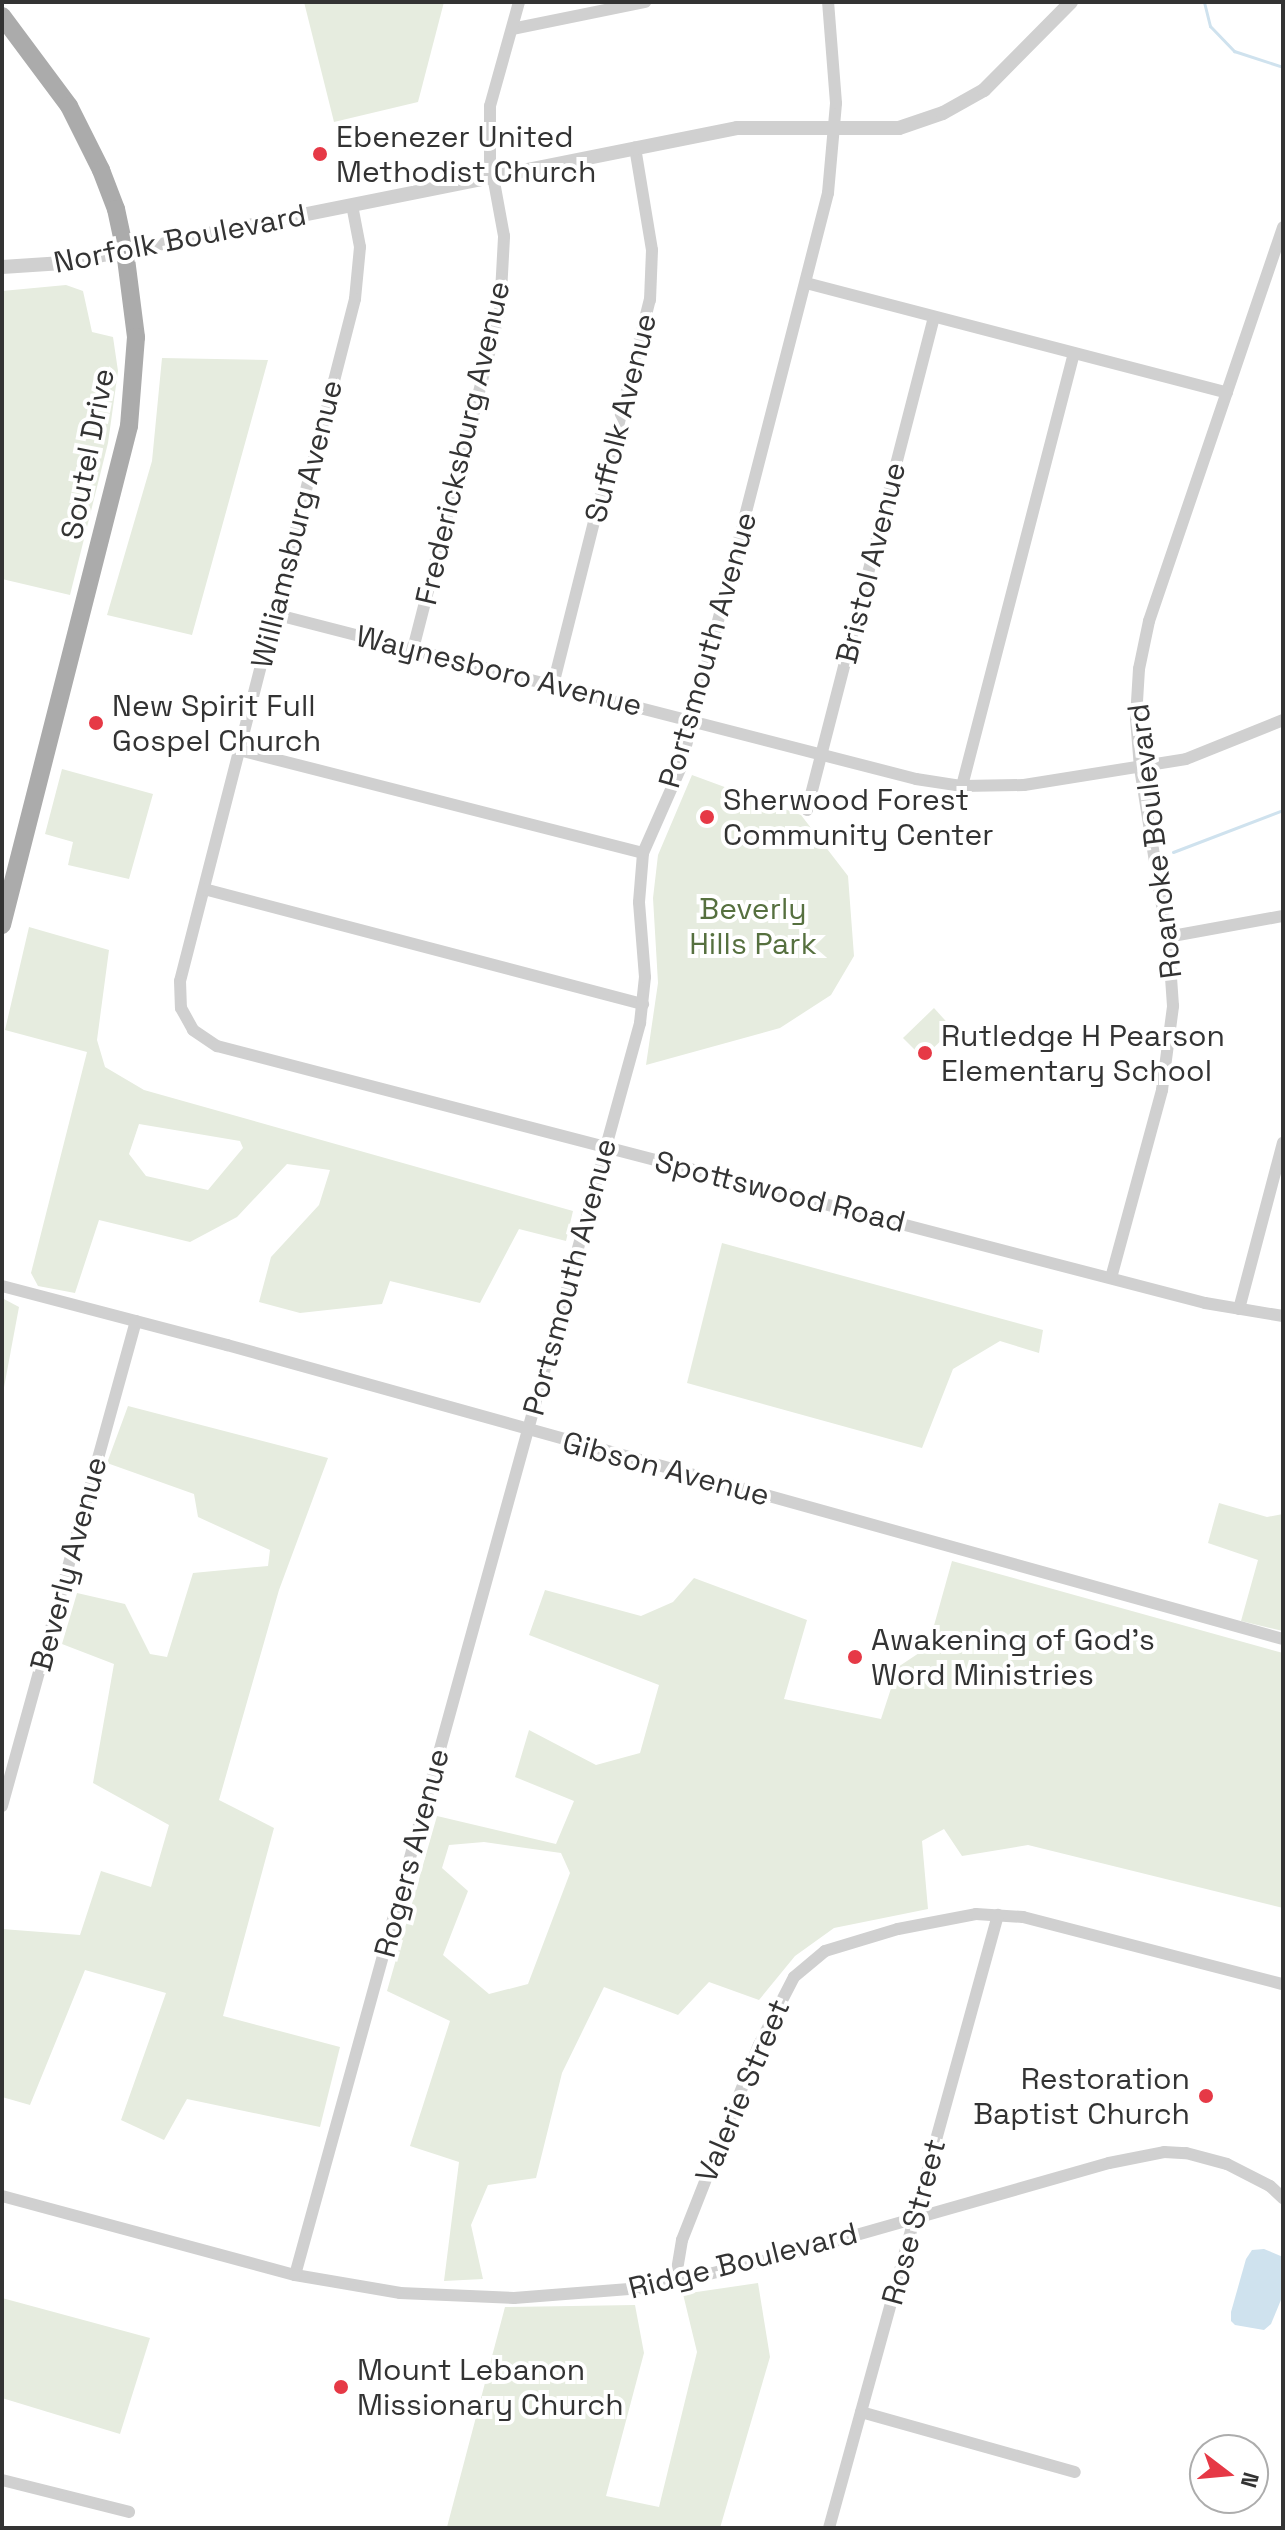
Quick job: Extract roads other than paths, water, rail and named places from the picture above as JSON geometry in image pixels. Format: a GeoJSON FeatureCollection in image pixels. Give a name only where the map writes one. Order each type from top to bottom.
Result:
{"type":"FeatureCollection","features":[{"type":"Feature","properties":{"kind":"main road","name":"Soutel Drive"},"geometry":{"type":"LineString","coordinates":[[2,16],[49,76],[84,132],[116,209],[125,251],[136,337],[129,426],[2,925]]}},
{"type":"Feature","properties":{"kind":"street","name":"Fredericksburg Avenue"},"geometry":{"type":"LineString","coordinates":[[413,649],[500,311],[504,236],[488,142],[490,106],[519,2]]}},
{"type":"Feature","properties":{"kind":"street"},"geometry":{"type":"LineString","coordinates":[[512,29],[645,2]]}},
{"type":"Feature","properties":{"kind":"street","name":"Portsmouth Avenue"},"geometry":{"type":"LineString","coordinates":[[527,1431],[643,1004],[639,902],[643,853],[680,769],[828,193],[836,71],[828,2]]}},
{"type":"Feature","properties":{"kind":"street","name":"Norfolk Boulevard"},"geometry":{"type":"LineString","coordinates":[[2,267],[40,266],[125,251],[737,128],[899,128],[963,104],[1006,69],[1041,29],[1071,2]]}},
{"type":"Feature","properties":{"kind":"street","name":"Suffolk Avenue"},"geometry":{"type":"LineString","coordinates":[[553,685],[650,300],[652,250],[635,147]]}},
{"type":"Feature","properties":{"kind":"street","name":"Williamsburg Avenue"},"geometry":{"type":"LineString","coordinates":[[204,889],[357,290],[360,247],[352,205]]}},
{"type":"Feature","properties":{"kind":"street","name":"Roanoke Boulevard"},"geometry":{"type":"LineString","coordinates":[[1111,1278],[1167,1065],[1173,1006],[1167,937],[1140,768],[1136,696],[1143,643],[1283,227]]}},
{"type":"Feature","properties":{"kind":"street"},"geometry":{"type":"LineString","coordinates":[[806,283],[1227,393]]}},
{"type":"Feature","properties":{"kind":"street","name":"Bristol Avenue"},"geometry":{"type":"LineString","coordinates":[[807,810],[934,317]]}},
{"type":"Feature","properties":{"kind":"street"},"geometry":{"type":"LineString","coordinates":[[962,786],[1074,353]]}},
{"type":"Feature","properties":{"kind":"street","name":"Waynesboro Avenue"},"geometry":{"type":"LineString","coordinates":[[274,614],[916,779],[962,786],[1024,785],[1140,768],[1208,752],[1283,720]]}},
{"type":"Feature","properties":{"kind":"street"},"geometry":{"type":"LineString","coordinates":[[239,750],[643,853]]}},
{"type":"Feature","properties":{"kind":"street"},"geometry":{"type":"LineString","coordinates":[[204,889],[643,1004]]}},
{"type":"Feature","properties":{"kind":"street","name":"Spottswood Road"},"geometry":{"type":"LineString","coordinates":[[204,889],[179,995],[185,1018],[203,1038],[217,1046],[1111,1278],[1239,1309],[1283,1316]]}},
{"type":"Feature","properties":{"kind":"street"},"geometry":{"type":"LineString","coordinates":[[1167,937],[1283,916]]}},
{"type":"Feature","properties":{"kind":"street"},"geometry":{"type":"LineString","coordinates":[[1239,1309],[1283,1143]]}},
{"type":"Feature","properties":{"kind":"street","name":"Gibson Avenue"},"geometry":{"type":"LineString","coordinates":[[2,1286],[1283,1639]]}},
{"type":"Feature","properties":{"kind":"street","name":"Beverly Avenue"},"geometry":{"type":"LineString","coordinates":[[2,1806],[136,1321]]}},
{"type":"Feature","properties":{"kind":"street","name":"Rogers Avenue"},"geometry":{"type":"LineString","coordinates":[[295,2275],[527,1431]]}},
{"type":"Feature","properties":{"kind":"street","name":"Valerie Street"},"geometry":{"type":"LineString","coordinates":[[675,2282],[676,2259],[692,2210],[759,2045],[794,1977],[825,1951],[874,1935],[976,1914],[998,1915],[1048,1921],[1283,1984]]}},
{"type":"Feature","properties":{"kind":"street","name":"Rose Street"},"geometry":{"type":"LineString","coordinates":[[829,2528],[998,1915]]}},
{"type":"Feature","properties":{"kind":"street","name":"Ridge Boulevard"},"geometry":{"type":"LineString","coordinates":[[2,2196],[295,2275],[400,2293],[479,2298],[613,2293],[675,2282],[1109,2163],[1164,2152],[1186,2153],[1227,2164],[1270,2186],[1283,2198]]}},
{"type":"Feature","properties":{"kind":"street"},"geometry":{"type":"LineString","coordinates":[[861,2412],[1075,2472]]}},
{"type":"Feature","properties":{"kind":"street"},"geometry":{"type":"LineString","coordinates":[[2,2480],[129,2512]]}},
{"type":"Feature","properties":{"kind":"water"},"geometry":{"type":"Polygon","coordinates":[[[1264,2249],[1283,2257],[1283,2295],[1271,2324],[1264,2330],[1235,2325],[1231,2321],[1231,2312],[1246,2259],[1252,2250],[1264,2249]]]}},
{"type":"Feature","properties":{"kind":"waterway"},"geometry":{"type":"LineString","coordinates":[[1204,2],[1210,26],[1234,51],[1283,67]]}},
{"type":"Feature","properties":{"kind":"waterway"},"geometry":{"type":"LineString","coordinates":[[1173,852],[1283,810]]}},
{"type":"Feature","properties":{"kind":"place","name":"Ebenezer United Methodist Church"},"geometry":{"type":"Point","coordinates":[320,154]}},
{"type":"Feature","properties":{"kind":"place","name":"New Spirit Full Gospel Church"},"geometry":{"type":"Point","coordinates":[96,723]}},
{"type":"Feature","properties":{"kind":"place","name":"Sherwood Forest Community Center"},"geometry":{"type":"Point","coordinates":[707,817]}},
{"type":"Feature","properties":{"kind":"place","name":"Rutledge H Pearson Elementary School"},"geometry":{"type":"Point","coordinates":[925,1053]}},
{"type":"Feature","properties":{"kind":"place","name":"Awakening of God's Word Ministries"},"geometry":{"type":"Point","coordinates":[855,1657]}},
{"type":"Feature","properties":{"kind":"place","name":"Restoration Baptist Church"},"geometry":{"type":"Point","coordinates":[1206,2096]}},
{"type":"Feature","properties":{"kind":"place","name":"Mount Lebanon Missionary Church"},"geometry":{"type":"Point","coordinates":[341,2387]}},
{"type":"Feature","properties":{"kind":"park label","name":"Beverly Hills Park"},"geometry":{"type":"Point","coordinates":[753,926]}}]}
